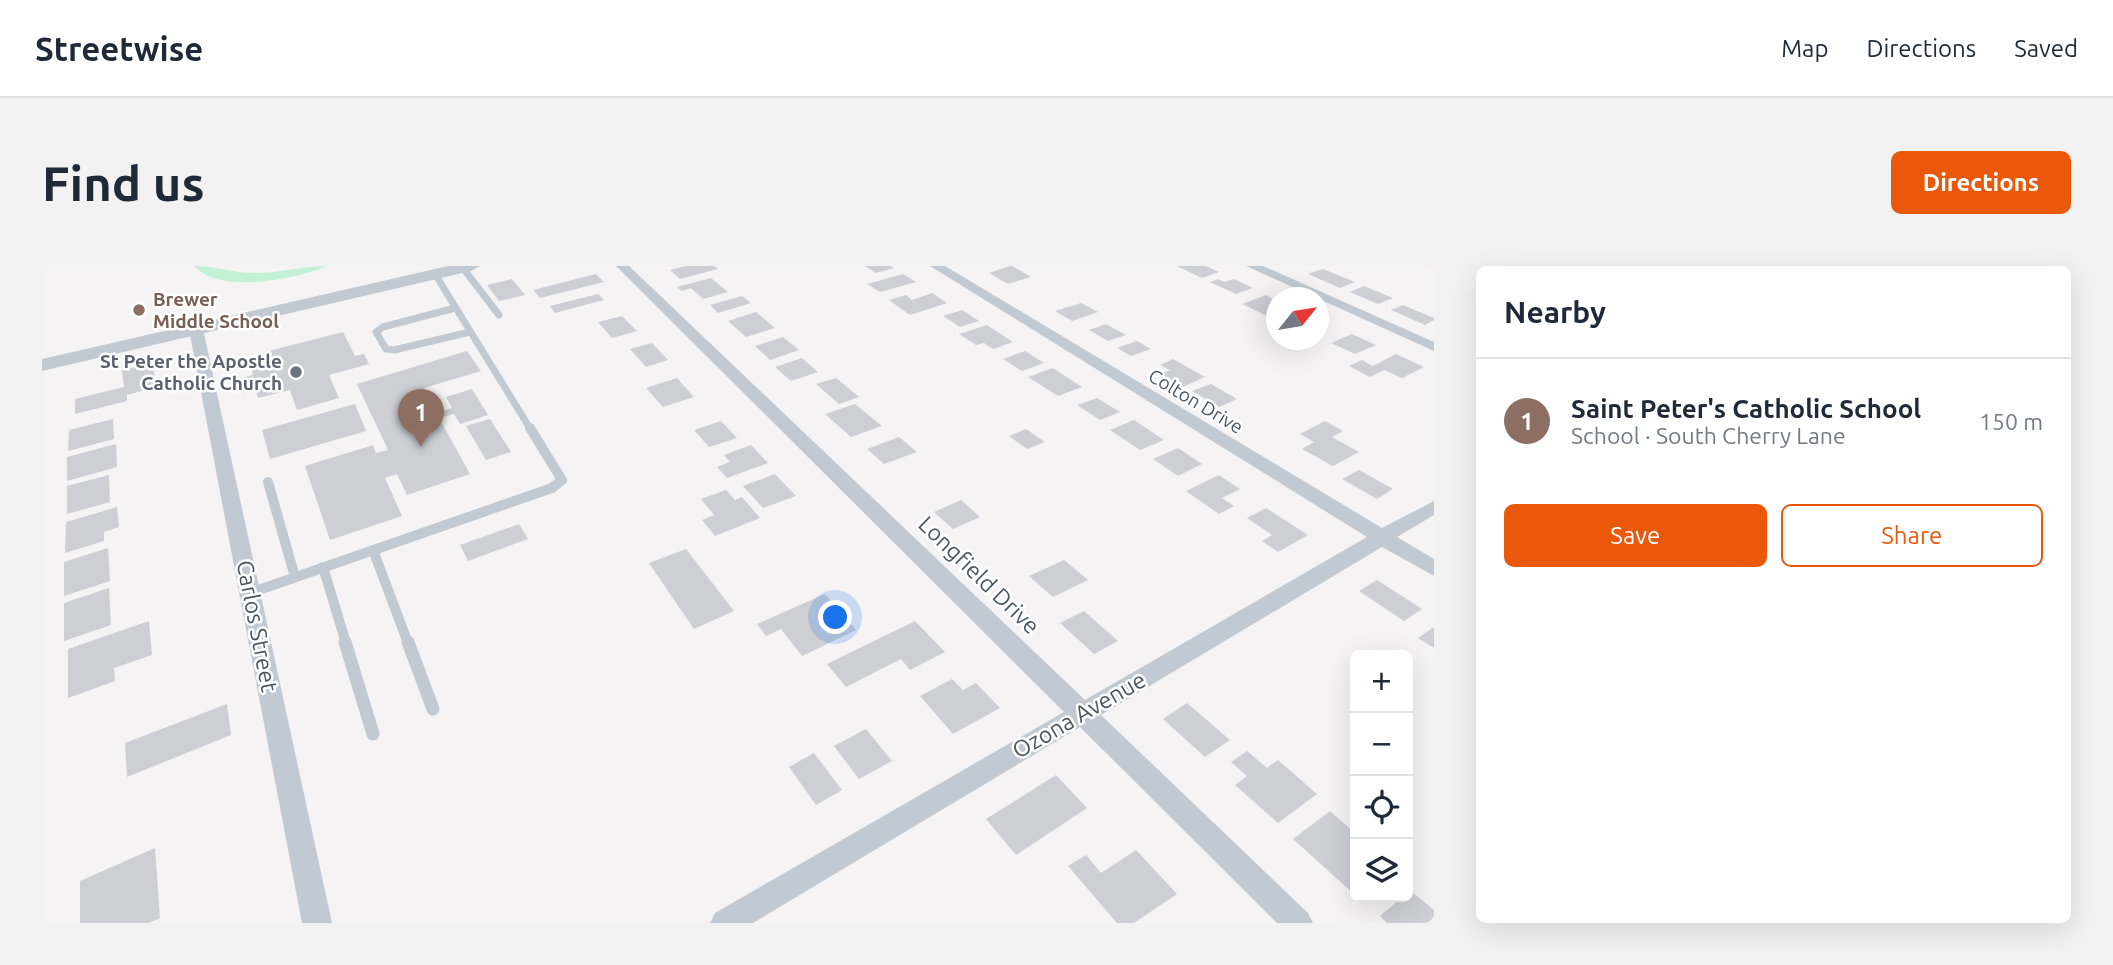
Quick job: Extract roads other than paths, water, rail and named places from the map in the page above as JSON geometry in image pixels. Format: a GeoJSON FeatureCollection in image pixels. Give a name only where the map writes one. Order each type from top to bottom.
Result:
{"type":"FeatureCollection","features":[{"type":"Feature","properties":{"kind":"street","name":"Longfield Drive"},"geometry":{"type":"LineString","coordinates":[[622,266],[1084,712],[1298,923]]}},
{"type":"Feature","properties":{"kind":"street","name":"Colton Drive"},"geometry":{"type":"LineString","coordinates":[[936,266],[1434,569]]}},
{"type":"Feature","properties":{"kind":"street"},"geometry":{"type":"LineString","coordinates":[[1252,266],[1434,347]]}},
{"type":"Feature","properties":{"kind":"street"},"geometry":{"type":"LineString","coordinates":[[42,365],[467,267]]}},
{"type":"Feature","properties":{"kind":"street","name":"Carlos Street"},"geometry":{"type":"LineString","coordinates":[[196,329],[317,923]]}},
{"type":"Feature","properties":{"kind":"street","name":"Ozona Avenue"},"geometry":{"type":"LineString","coordinates":[[725,923],[1434,507]]}},
{"type":"Feature","properties":{"kind":"lane"},"geometry":{"type":"LineString","coordinates":[[467,267],[499,315]]}},
{"type":"Feature","properties":{"kind":"lane"},"geometry":{"type":"LineString","coordinates":[[250,593],[552,488],[562,481],[435,274]]}},
{"type":"Feature","properties":{"kind":"lane"},"geometry":{"type":"LineString","coordinates":[[456,308],[376,331],[386,349],[394,350],[470,332]]}},
{"type":"Feature","properties":{"kind":"lane"},"geometry":{"type":"LineString","coordinates":[[268,482],[295,577]]}},
{"type":"Feature","properties":{"kind":"lane"},"geometry":{"type":"LineString","coordinates":[[373,550],[433,709]]}},
{"type":"Feature","properties":{"kind":"lane"},"geometry":{"type":"LineString","coordinates":[[323,567],[373,734]]}},
{"type":"Feature","properties":{"kind":"place","name":"Brewer Middle School"},"geometry":{"type":"Point","coordinates":[139,310]}},
{"type":"Feature","properties":{"kind":"place","name":"St Peter the Apostle Catholic Church"},"geometry":{"type":"Point","coordinates":[296,372]}},
{"type":"Feature","properties":{"kind":"place","name":"Saint Peter's Catholic School"},"geometry":{"type":"Point","coordinates":[421,447]}}]}
